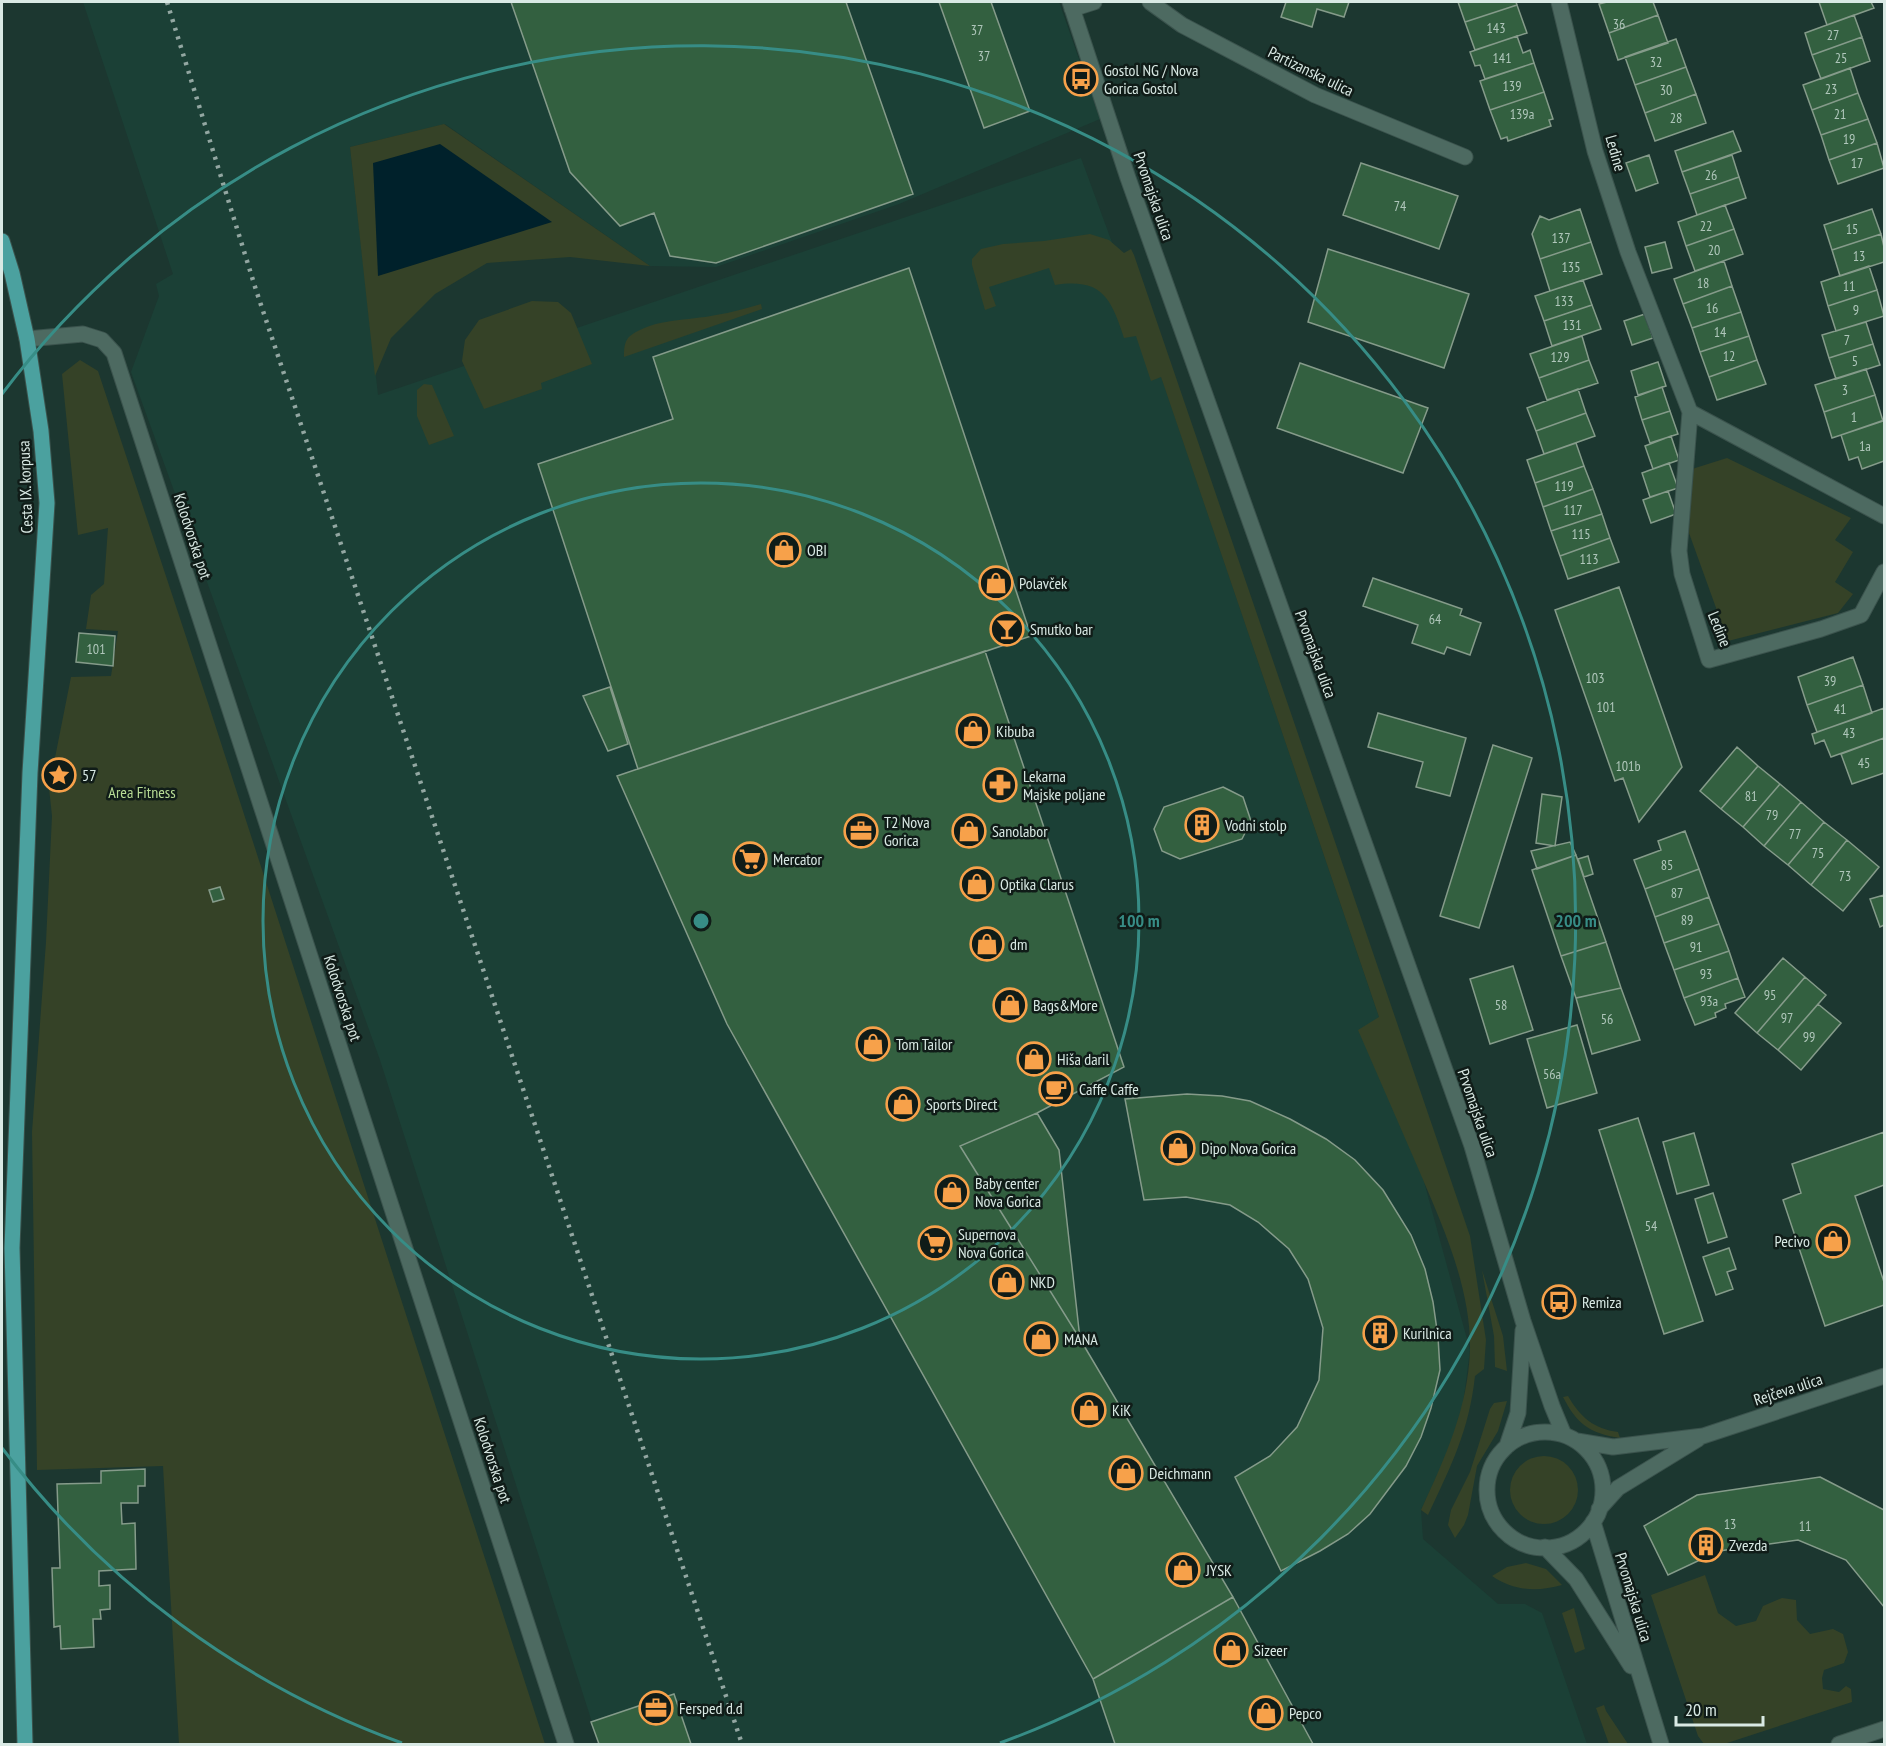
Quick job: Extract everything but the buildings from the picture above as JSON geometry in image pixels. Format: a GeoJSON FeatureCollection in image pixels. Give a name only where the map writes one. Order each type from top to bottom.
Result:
{"type":"FeatureCollection","features":[{"type":"Feature","properties":{"kind":"main road","name":"Cesta IX. korpusa"},"geometry":{"type":"LineString","coordinates":[[2,241],[27,339],[41,431],[47,503],[30,773],[12,1248],[25,1744]]}},
{"type":"Feature","properties":{"kind":"street"},"geometry":{"type":"LineString","coordinates":[[1071,5],[1094,2]]}},
{"type":"Feature","properties":{"kind":"street","name":"Partizanska ulica"},"geometry":{"type":"LineString","coordinates":[[1150,2],[1182,25],[1315,95],[1466,157]]}},
{"type":"Feature","properties":{"kind":"street","name":"Ledine"},"geometry":{"type":"LineString","coordinates":[[1559,2],[1595,151],[1628,252],[1690,412],[1678,551],[1682,574],[1710,660],[1821,629],[1861,615],[1884,572]]}},
{"type":"Feature","properties":{"kind":"street","name":"Prvomajska ulica"},"geometry":{"type":"LineString","coordinates":[[1071,5],[1128,178],[1472,1146],[1523,1321],[1552,1406],[1571,1438],[1591,1455],[1600,1472],[1603,1491],[1596,1516],[1580,1536],[1563,1545],[1529,1546],[1514,1539],[1501,1527],[1491,1512],[1487,1496],[1488,1477],[1495,1460],[1507,1446],[1518,1413],[1523,1321]]}},
{"type":"Feature","properties":{"kind":"street","name":"Kolodvorska pot"},"geometry":{"type":"LineString","coordinates":[[27,339],[83,334],[102,340],[114,353],[566,1744]]}},
{"type":"Feature","properties":{"kind":"street"},"geometry":{"type":"LineString","coordinates":[[1690,412],[1884,516]]}},
{"type":"Feature","properties":{"kind":"street","name":"Rejčeva ulica"},"geometry":{"type":"LineString","coordinates":[[1571,1438],[1613,1447],[1703,1436],[1884,1376]]}},
{"type":"Feature","properties":{"kind":"street"},"geometry":{"type":"LineString","coordinates":[[1507,1446],[1534,1433],[1549,1432],[1571,1438]]}},
{"type":"Feature","properties":{"kind":"street","name":"Rejčeva ulica"},"geometry":{"type":"LineString","coordinates":[[1596,1516],[1618,1488],[1703,1436]]}},
{"type":"Feature","properties":{"kind":"street","name":"Prvomajska ulica"},"geometry":{"type":"LineString","coordinates":[[1596,1516],[1641,1683],[1661,1744]]}},
{"type":"Feature","properties":{"kind":"street","name":"Prvomajska ulica"},"geometry":{"type":"LineString","coordinates":[[1545,1547],[1576,1580],[1641,1683]]}},
{"type":"Feature","properties":{"kind":"street"},"geometry":{"type":"LineString","coordinates":[[1839,1744],[1858,1741],[1884,1729]]}},
{"type":"Feature","properties":{"kind":"shaded area"},"geometry":{"type":"Polygon","coordinates":[[[83,2],[1059,2],[1100,119],[899,204],[716,267],[650,266],[445,124],[350,147],[378,395],[1081,158],[1161,376],[1379,1017],[1470,1350],[1463,1404],[1450,1448],[1421,1510],[1423,1539],[1498,1604],[1525,1604],[1542,1613],[1587,1744],[599,1744],[380,1060],[131,372],[159,296],[156,284],[173,274],[83,2]]]}},
{"type":"Feature","properties":{"kind":"green space"},"geometry":{"type":"Polygon","coordinates":[[[444,124],[650,266],[570,257],[487,263],[435,294],[391,338],[375,376],[350,147],[444,124]]]}},
{"type":"Feature","properties":{"kind":"green space"},"geometry":{"type":"Polygon","coordinates":[[[1090,234],[1109,240],[1124,253],[1131,249],[1134,255],[1470,1236],[1486,1340],[1484,1369],[1475,1376],[1464,1431],[1428,1515],[1421,1510],[1454,1432],[1465,1392],[1470,1350],[1466,1303],[1453,1256],[1436,1211],[1358,1030],[1379,1017],[1161,377],[1151,381],[1136,336],[1124,338],[1109,302],[1094,288],[1071,284],[1055,285],[1049,268],[989,287],[996,306],[985,310],[972,265],[972,259],[981,249],[1003,244],[1090,234]]]}},
{"type":"Feature","properties":{"kind":"green space"},"geometry":{"type":"Polygon","coordinates":[[[532,301],[558,302],[571,313],[592,364],[541,383],[542,389],[484,409],[462,361],[465,340],[479,320],[532,301]]]}},
{"type":"Feature","properties":{"kind":"green space"},"geometry":{"type":"Polygon","coordinates":[[[761,304],[762,309],[624,357],[628,338],[639,330],[660,323],[722,314],[761,304]]]}},
{"type":"Feature","properties":{"kind":"green space","name":"Area Fitness"},"geometry":{"type":"Polygon","coordinates":[[[80,360],[98,371],[209,706],[545,1744],[179,1744],[163,1466],[37,1470],[32,1132],[46,942],[52,816],[49,788],[71,677],[111,676],[118,631],[86,629],[91,595],[104,584],[108,528],[78,535],[62,374],[80,360]]]}},
{"type":"Feature","properties":{"kind":"green space"},"geometry":{"type":"Polygon","coordinates":[[[424,384],[432,385],[454,436],[429,445],[417,416],[417,390],[424,384]]]}},
{"type":"Feature","properties":{"kind":"green space"},"geometry":{"type":"Polygon","coordinates":[[[1727,458],[1851,518],[1835,540],[1853,552],[1835,582],[1853,594],[1838,613],[1728,641],[1689,533],[1692,469],[1727,458]]]}},
{"type":"Feature","properties":{"kind":"green space"},"geometry":{"type":"Polygon","coordinates":[[[1482,1270],[1503,1336],[1507,1371],[1495,1367],[1494,1336],[1482,1270]]]}},
{"type":"Feature","properties":{"kind":"green space"},"geometry":{"type":"Polygon","coordinates":[[[1568,1396],[1588,1421],[1618,1432],[1620,1438],[1585,1426],[1573,1414],[1563,1397],[1568,1396]]]}},
{"type":"Feature","properties":{"kind":"green space"},"geometry":{"type":"Polygon","coordinates":[[[1507,1401],[1498,1431],[1477,1466],[1468,1515],[1455,1538],[1448,1525],[1451,1510],[1470,1472],[1490,1409],[1494,1403],[1507,1401]]]}},
{"type":"Feature","properties":{"kind":"green space"},"geometry":{"type":"Polygon","coordinates":[[[1544,1456],[1557,1459],[1568,1466],[1575,1477],[1578,1490],[1575,1503],[1568,1514],[1557,1521],[1544,1524],[1531,1521],[1520,1514],[1513,1503],[1510,1490],[1513,1477],[1520,1466],[1531,1459],[1544,1456]]]}},
{"type":"Feature","properties":{"kind":"green space"},"geometry":{"type":"Polygon","coordinates":[[[1526,1563],[1546,1569],[1562,1585],[1544,1589],[1526,1589],[1509,1585],[1492,1576],[1507,1567],[1526,1563]]]}},
{"type":"Feature","properties":{"kind":"green space"},"geometry":{"type":"Polygon","coordinates":[[[1705,1575],[1718,1613],[1736,1626],[1756,1621],[1763,1606],[1782,1598],[1796,1600],[1797,1620],[1810,1634],[1833,1629],[1843,1634],[1848,1652],[1844,1663],[1824,1670],[1823,1689],[1839,1692],[1846,1686],[1851,1689],[1852,1702],[1724,1744],[1704,1744],[1698,1736],[1651,1595],[1705,1575]]]}},
{"type":"Feature","properties":{"kind":"green space"},"geometry":{"type":"Polygon","coordinates":[[[1574,1608],[1585,1649],[1575,1653],[1562,1613],[1574,1608]]]}},
{"type":"Feature","properties":{"kind":"green space"},"geometry":{"type":"Polygon","coordinates":[[[1604,1705],[1628,1744],[1609,1744],[1596,1708],[1604,1705]]]}},
{"type":"Feature","properties":{"kind":"water"},"geometry":{"type":"Polygon","coordinates":[[[440,144],[552,222],[378,276],[373,163],[440,144]]]}},
{"type":"Feature","properties":{"kind":"railway"},"geometry":{"type":"LineString","coordinates":[[167,2],[256,290],[742,1744]]}},
{"type":"Feature","properties":{"kind":"place","name":"Gostol NG / Nova Gorica Gostol"},"geometry":{"type":"Point","coordinates":[1081,79]}},
{"type":"Feature","properties":{"kind":"place","name":"OBI"},"geometry":{"type":"Point","coordinates":[784,550]}},
{"type":"Feature","properties":{"kind":"place","name":"Polavček"},"geometry":{"type":"Point","coordinates":[996,583]}},
{"type":"Feature","properties":{"kind":"place","name":"Smutko bar"},"geometry":{"type":"Point","coordinates":[1007,629]}},
{"type":"Feature","properties":{"kind":"place","name":"Kibuba"},"geometry":{"type":"Point","coordinates":[973,731]}},
{"type":"Feature","properties":{"kind":"place","name":"57"},"geometry":{"type":"Point","coordinates":[59,775]}},
{"type":"Feature","properties":{"kind":"place","name":"Lekarna Majske poljane"},"geometry":{"type":"Point","coordinates":[1000,785]}},
{"type":"Feature","properties":{"kind":"place","name":"Vodni stolp"},"geometry":{"type":"Point","coordinates":[1202,825]}},
{"type":"Feature","properties":{"kind":"place","name":"T2 Nova Gorica"},"geometry":{"type":"Point","coordinates":[861,831]}},
{"type":"Feature","properties":{"kind":"place","name":"Sanolabor"},"geometry":{"type":"Point","coordinates":[969,831]}},
{"type":"Feature","properties":{"kind":"place","name":"Mercator"},"geometry":{"type":"Point","coordinates":[750,859]}},
{"type":"Feature","properties":{"kind":"place","name":"Optika Clarus"},"geometry":{"type":"Point","coordinates":[977,884]}},
{"type":"Feature","properties":{"kind":"place","name":"dm"},"geometry":{"type":"Point","coordinates":[987,944]}},
{"type":"Feature","properties":{"kind":"place","name":"Bags&More"},"geometry":{"type":"Point","coordinates":[1010,1005]}},
{"type":"Feature","properties":{"kind":"place","name":"Tom Tailor"},"geometry":{"type":"Point","coordinates":[873,1044]}},
{"type":"Feature","properties":{"kind":"place","name":"Hiša daril"},"geometry":{"type":"Point","coordinates":[1034,1059]}},
{"type":"Feature","properties":{"kind":"place","name":"Caffe Caffe"},"geometry":{"type":"Point","coordinates":[1056,1089]}},
{"type":"Feature","properties":{"kind":"place","name":"Sports Direct"},"geometry":{"type":"Point","coordinates":[903,1104]}},
{"type":"Feature","properties":{"kind":"place","name":"Dipo Nova Gorica"},"geometry":{"type":"Point","coordinates":[1178,1148]}},
{"type":"Feature","properties":{"kind":"place","name":"Baby center Nova Gorica"},"geometry":{"type":"Point","coordinates":[952,1192]}},
{"type":"Feature","properties":{"kind":"place","name":"Pecivo"},"geometry":{"type":"Point","coordinates":[1833,1241]}},
{"type":"Feature","properties":{"kind":"place","name":"Supernova Nova Gorica"},"geometry":{"type":"Point","coordinates":[935,1243]}},
{"type":"Feature","properties":{"kind":"place","name":"NKD"},"geometry":{"type":"Point","coordinates":[1007,1282]}},
{"type":"Feature","properties":{"kind":"place","name":"Remiza"},"geometry":{"type":"Point","coordinates":[1559,1302]}},
{"type":"Feature","properties":{"kind":"place","name":"Kurilnica"},"geometry":{"type":"Point","coordinates":[1380,1333]}},
{"type":"Feature","properties":{"kind":"place","name":"MANA"},"geometry":{"type":"Point","coordinates":[1041,1339]}},
{"type":"Feature","properties":{"kind":"place","name":"KiK"},"geometry":{"type":"Point","coordinates":[1089,1410]}},
{"type":"Feature","properties":{"kind":"place","name":"Deichmann"},"geometry":{"type":"Point","coordinates":[1126,1473]}},
{"type":"Feature","properties":{"kind":"place","name":"Zvezda"},"geometry":{"type":"Point","coordinates":[1706,1545]}},
{"type":"Feature","properties":{"kind":"place","name":"JYSK"},"geometry":{"type":"Point","coordinates":[1183,1570]}},
{"type":"Feature","properties":{"kind":"place","name":"Sizeer"},"geometry":{"type":"Point","coordinates":[1231,1650]}},
{"type":"Feature","properties":{"kind":"place","name":"Fersped d.d"},"geometry":{"type":"Point","coordinates":[656,1708]}},
{"type":"Feature","properties":{"kind":"place","name":"Pepco"},"geometry":{"type":"Point","coordinates":[1266,1713]}}]}
